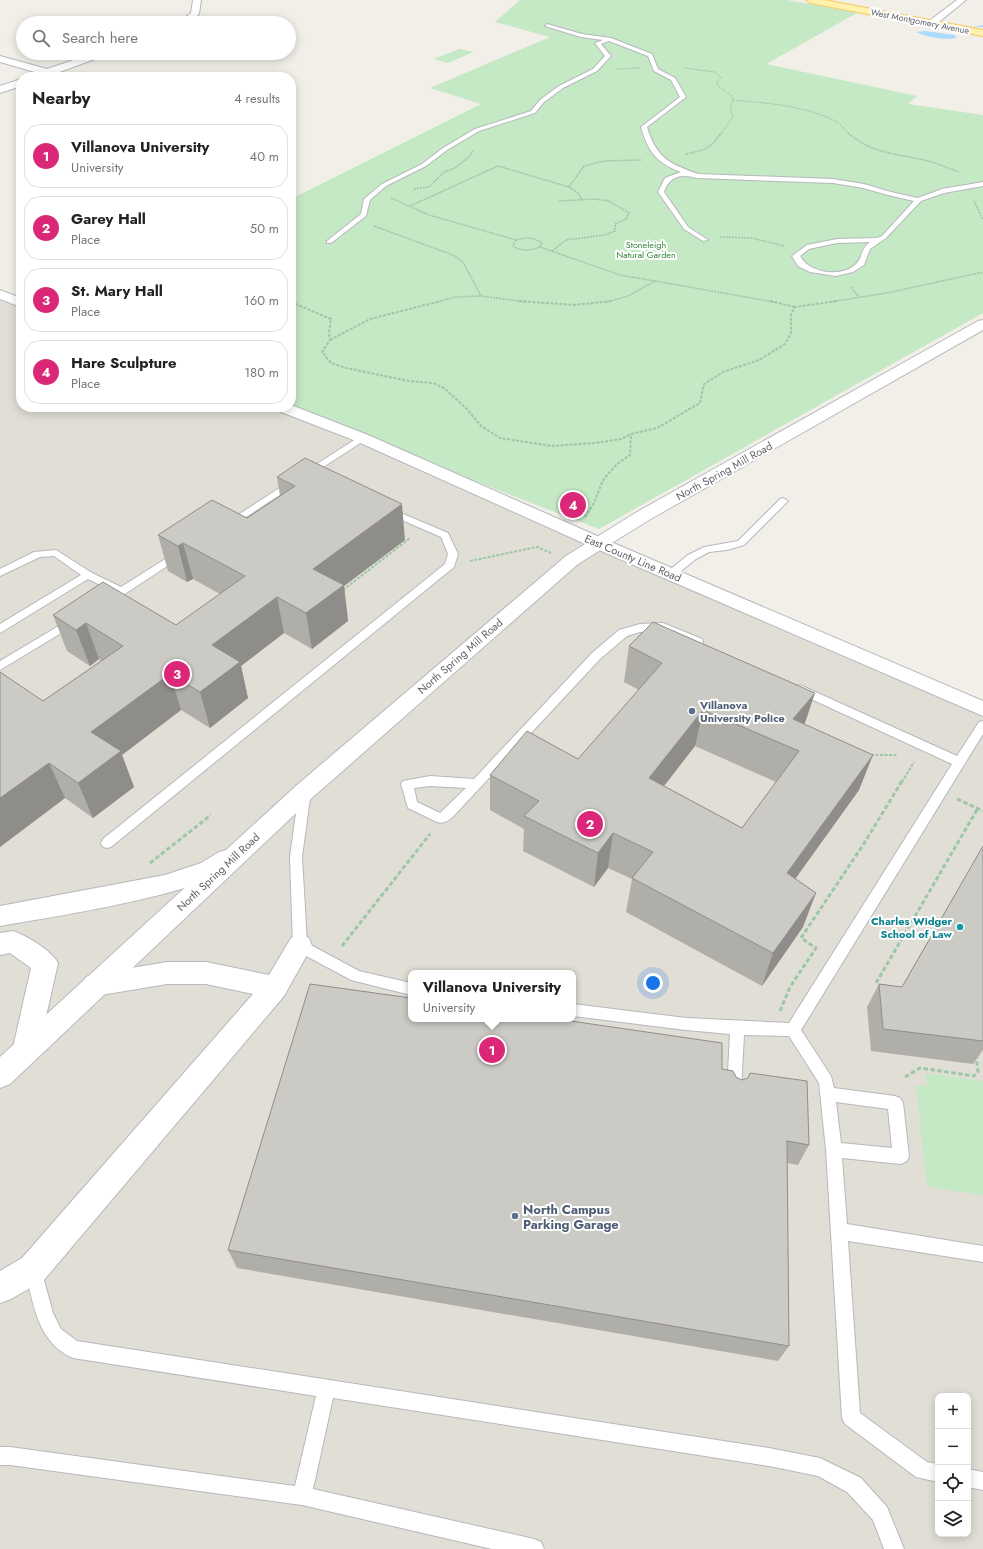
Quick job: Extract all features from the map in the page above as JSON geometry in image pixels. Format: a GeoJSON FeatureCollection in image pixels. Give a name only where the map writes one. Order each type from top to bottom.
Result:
{"type":"FeatureCollection","features":[{"type":"Feature","properties":{"kind":"main road","name":"West Montgomery Avenue"},"geometry":{"type":"LineString","coordinates":[[810,0],[983,33]]}},
{"type":"Feature","properties":{"kind":"street"},"geometry":{"type":"LineString","coordinates":[[192,16],[195,14],[197,0]]}},
{"type":"Feature","properties":{"kind":"street"},"geometry":{"type":"LineString","coordinates":[[932,23],[962,0]]}},
{"type":"Feature","properties":{"kind":"street"},"geometry":{"type":"LineString","coordinates":[[0,60],[43,72]]}},
{"type":"Feature","properties":{"kind":"street"},"geometry":{"type":"LineString","coordinates":[[50,72],[83,60]]}},
{"type":"Feature","properties":{"kind":"street"},"geometry":{"type":"LineString","coordinates":[[0,90],[16,84]]}},
{"type":"Feature","properties":{"kind":"street"},"geometry":{"type":"LineString","coordinates":[[0,294],[16,301]]}},
{"type":"Feature","properties":{"kind":"street","name":"North Spring Mill Road"},"geometry":{"type":"LineString","coordinates":[[0,1075],[305,790],[572,560],[598,543],[983,324]]}},
{"type":"Feature","properties":{"kind":"street","name":"East County Line Road"},"geometry":{"type":"LineString","coordinates":[[295,412],[362,438],[598,543],[983,709]]}},
{"type":"Feature","properties":{"kind":"street"},"geometry":{"type":"LineString","coordinates":[[0,916],[165,885],[209,870],[243,848]]}},
{"type":"Feature","properties":{"kind":"street"},"geometry":{"type":"LineString","coordinates":[[0,944],[13,942],[45,963],[25,1052]]}},
{"type":"Feature","properties":{"kind":"street"},"geometry":{"type":"LineString","coordinates":[[0,1288],[32,1269],[275,988],[300,946]]}},
{"type":"Feature","properties":{"kind":"street"},"geometry":{"type":"LineString","coordinates":[[95,985],[167,973],[206,973],[275,988]]}},
{"type":"Feature","properties":{"kind":"lane"},"geometry":{"type":"LineString","coordinates":[[547,25],[581,35],[609,39],[650,55],[656,70],[673,79],[683,97],[644,127],[647,141],[656,157],[676,168],[697,176],[834,181],[864,186],[890,194],[919,200]]}},
{"type":"Feature","properties":{"kind":"lane"},"geometry":{"type":"LineString","coordinates":[[329,242],[364,215],[367,199],[384,185],[424,164],[445,149],[477,130],[533,112],[542,101],[561,87],[595,70],[608,56],[598,43],[609,39]]}},
{"type":"Feature","properties":{"kind":"lane"},"geometry":{"type":"LineString","coordinates":[[688,173],[672,176],[664,183],[661,192],[686,228],[705,240]]}},
{"type":"Feature","properties":{"kind":"lane"},"geometry":{"type":"LineString","coordinates":[[877,240],[837,241],[807,247],[796,256],[801,264],[816,272],[837,274],[855,269],[864,260],[866,250],[877,240],[884,237],[919,200],[942,191],[983,184]]}},
{"type":"Feature","properties":{"kind":"lane"},"geometry":{"type":"LineString","coordinates":[[222,528],[362,438]]}},
{"type":"Feature","properties":{"kind":"lane"},"geometry":{"type":"LineString","coordinates":[[304,476],[318,482]]}},
{"type":"Feature","properties":{"kind":"lane"},"geometry":{"type":"LineString","coordinates":[[672,574],[692,557],[707,549],[727,547],[741,543],[783,501]]}},
{"type":"Feature","properties":{"kind":"lane"},"geometry":{"type":"LineString","coordinates":[[107,842],[450,565],[453,554],[445,535],[375,506]]}},
{"type":"Feature","properties":{"kind":"lane"},"geometry":{"type":"LineString","coordinates":[[95,608],[189,549]]}},
{"type":"Feature","properties":{"kind":"lane"},"geometry":{"type":"LineString","coordinates":[[0,573],[38,554],[56,553],[88,575],[122,592]]}},
{"type":"Feature","properties":{"kind":"lane"},"geometry":{"type":"LineString","coordinates":[[0,629],[88,575]]}},
{"type":"Feature","properties":{"kind":"lane"},"geometry":{"type":"LineString","coordinates":[[0,666],[82,616]]}},
{"type":"Feature","properties":{"kind":"lane"},"geometry":{"type":"LineString","coordinates":[[475,784],[430,781],[407,784],[412,805],[441,819],[458,804],[475,784],[596,656],[623,633],[640,628],[664,627],[707,646]]}},
{"type":"Feature","properties":{"kind":"lane"},"geometry":{"type":"LineString","coordinates":[[793,686],[959,762]]}},
{"type":"Feature","properties":{"kind":"lane"},"geometry":{"type":"LineString","coordinates":[[793,1030],[983,725]]}},
{"type":"Feature","properties":{"kind":"lane"},"geometry":{"type":"LineString","coordinates":[[305,790],[296,857],[300,946],[356,976],[408,988]]}},
{"type":"Feature","properties":{"kind":"lane"},"geometry":{"type":"LineString","coordinates":[[576,1010],[686,1024],[793,1030]]}},
{"type":"Feature","properties":{"kind":"lane"},"geometry":{"type":"LineString","coordinates":[[734,1094],[737,1028]]}},
{"type":"Feature","properties":{"kind":"lane"},"geometry":{"type":"LineString","coordinates":[[793,1030],[826,1081],[834,1150],[851,1418],[923,1470],[935,1472]]}},
{"type":"Feature","properties":{"kind":"lane"},"geometry":{"type":"LineString","coordinates":[[827,1094],[895,1103],[901,1156],[834,1150]]}},
{"type":"Feature","properties":{"kind":"lane"},"geometry":{"type":"LineString","coordinates":[[840,1231],[983,1254]]}},
{"type":"Feature","properties":{"kind":"lane"},"geometry":{"type":"LineString","coordinates":[[32,1269],[44,1316],[55,1335],[73,1348],[769,1457],[820,1468],[854,1485],[880,1514],[894,1549]]}},
{"type":"Feature","properties":{"kind":"lane"},"geometry":{"type":"LineString","coordinates":[[302,1496],[326,1388]]}},
{"type":"Feature","properties":{"kind":"lane"},"geometry":{"type":"LineString","coordinates":[[0,1456],[10,1456],[302,1496],[534,1549]]}},
{"type":"Feature","properties":{"kind":"lane"},"geometry":{"type":"LineString","coordinates":[[971,1479],[983,1481]]}},
{"type":"Feature","properties":{"kind":"path"},"geometry":{"type":"LineString","coordinates":[[595,70],[655,67],[699,69],[715,72],[721,77],[716,84],[719,88],[733,97],[733,100],[772,104],[810,112],[834,120],[859,142],[875,150],[935,162],[955,169],[964,179],[983,220]]}},
{"type":"Feature","properties":{"kind":"path"},"geometry":{"type":"LineString","coordinates":[[409,207],[498,166],[569,187],[578,193],[582,200]]}},
{"type":"Feature","properties":{"kind":"path"},"geometry":{"type":"LineString","coordinates":[[377,191],[429,215],[516,240],[526,238],[535,239],[542,243],[540,248]]}},
{"type":"Feature","properties":{"kind":"path"},"geometry":{"type":"LineString","coordinates":[[552,251],[566,240],[605,235],[615,231],[615,224],[626,219],[629,213],[609,201],[559,201]]}},
{"type":"Feature","properties":{"kind":"path"},"geometry":{"type":"LineString","coordinates":[[358,220],[453,255],[464,262],[481,296]]}},
{"type":"Feature","properties":{"kind":"path"},"geometry":{"type":"LineString","coordinates":[[714,237],[752,238],[792,248],[801,252]]}},
{"type":"Feature","properties":{"kind":"path"},"geometry":{"type":"LineString","coordinates":[[516,240],[513,246],[516,248],[529,250],[540,248],[552,251],[620,276],[760,298],[795,307],[887,293],[929,282],[983,272]]}},
{"type":"Feature","properties":{"kind":"path"},"geometry":{"type":"LineString","coordinates":[[656,281],[629,296],[600,303],[567,306],[481,296],[455,296],[370,319],[330,340],[322,352],[331,363],[376,375],[409,381],[434,383],[444,388],[466,408],[482,426],[500,438],[552,446],[595,443],[621,439],[631,434],[657,428],[700,403],[704,384],[723,372],[759,360],[785,344],[791,334],[791,314],[795,307]]}},
{"type":"Feature","properties":{"kind":"path"},"geometry":{"type":"LineString","coordinates":[[296,304],[331,319],[329,332],[330,340]]}},
{"type":"Feature","properties":{"kind":"path"},"geometry":{"type":"LineString","coordinates":[[576,533],[594,503],[603,480],[617,464],[630,455],[631,434]]}},
{"type":"Feature","properties":{"kind":"path"},"geometry":{"type":"LineString","coordinates":[[341,591],[425,527]]}},
{"type":"Feature","properties":{"kind":"path"},"geometry":{"type":"LineString","coordinates":[[450,565],[537,547],[572,560]]}},
{"type":"Feature","properties":{"kind":"path"},"geometry":{"type":"LineString","coordinates":[[863,756],[878,754],[902,756]]}},
{"type":"Feature","properties":{"kind":"path"},"geometry":{"type":"LineString","coordinates":[[777,1029],[780,1006],[791,985],[816,948],[801,938],[863,844],[915,761],[910,759]]}},
{"type":"Feature","properties":{"kind":"path"},"geometry":{"type":"LineString","coordinates":[[941,791],[983,811]]}},
{"type":"Feature","properties":{"kind":"path"},"geometry":{"type":"LineString","coordinates":[[876,983],[978,808]]}},
{"type":"Feature","properties":{"kind":"path"},"geometry":{"type":"LineString","coordinates":[[147,866],[211,815]]}},
{"type":"Feature","properties":{"kind":"path"},"geometry":{"type":"LineString","coordinates":[[330,961],[441,819]]}},
{"type":"Feature","properties":{"kind":"path"},"geometry":{"type":"LineString","coordinates":[[905,1077],[920,1068],[974,1076],[978,1072],[976,1051]]}},
{"type":"Feature","properties":{"kind":"shaded area"},"geometry":{"type":"Polygon","coordinates":[[[0,297],[16,303],[16,412],[294,412],[983,705],[983,1549],[0,1549],[0,297]]]}},
{"type":"Feature","properties":{"kind":"green space","name":"Stoneleigh Natural Garden"},"geometry":{"type":"Polygon","coordinates":[[[520,0],[787,0],[857,13],[766,64],[917,96],[908,104],[983,115],[983,313],[599,529],[446,470],[296,408],[296,196],[481,104],[430,88],[550,37],[495,22],[520,0]]]}},
{"type":"Feature","properties":{"kind":"green space"},"geometry":{"type":"Polygon","coordinates":[[[459,49],[473,52],[448,63],[434,59],[459,49]]]}},
{"type":"Feature","properties":{"kind":"green space"},"geometry":{"type":"Polygon","coordinates":[[[925,1073],[983,1081],[983,1195],[927,1187],[916,1085],[927,1086],[925,1073]]]}},
{"type":"Feature","properties":{"kind":"water"},"geometry":{"type":"Polygon","coordinates":[[[925,31],[954,35],[957,38],[936,38],[916,32],[925,31]]]}},
{"type":"Feature","properties":{"kind":"building"},"geometry":{"type":"Polygon","coordinates":[[[305,458],[402,504],[313,569],[344,585],[306,613],[277,597],[212,645],[240,662],[200,692],[170,674],[91,732],[121,751],[78,783],[49,763],[0,798],[0,672],[43,701],[123,646],[86,623],[76,630],[53,615],[103,582],[176,625],[245,576],[183,543],[178,546],[158,535],[212,500],[247,518],[295,486],[277,477],[305,458]]]}},
{"type":"Feature","properties":{"kind":"building"},"geometry":{"type":"Polygon","coordinates":[[[653,622],[815,693],[793,719],[873,755],[787,873],[816,893],[773,953],[632,878],[653,852],[613,833],[598,853],[524,816],[539,801],[490,775],[527,731],[578,759],[662,663],[629,646],[653,622]],[[703,710],[649,778],[742,828],[799,751],[703,710]]]}},
{"type":"Feature","properties":{"kind":"building","name":"Charles Widger School of Law"},"geometry":{"type":"Polygon","coordinates":[[[983,846],[983,1041],[883,1029],[879,984],[902,987],[983,846]]]}},
{"type":"Feature","properties":{"kind":"building","name":"North Campus Parking Garage"},"geometry":{"type":"Polygon","coordinates":[[[310,984],[408,998],[408,1022],[576,1022],[722,1043],[722,1069],[733,1071],[736,1077],[742,1080],[748,1078],[750,1073],[807,1081],[809,1145],[787,1141],[789,1346],[228,1250],[310,984]]]}},
{"type":"Feature","properties":{"kind":"waterway"},"geometry":{"type":"LineString","coordinates":[[975,27],[983,26]]}},
{"type":"Feature","properties":{"kind":"place","name":"Hare Sculpture"},"geometry":{"type":"Point","coordinates":[573,505]}},
{"type":"Feature","properties":{"kind":"place","name":"St. Mary Hall"},"geometry":{"type":"Point","coordinates":[177,674]}},
{"type":"Feature","properties":{"kind":"place","name":"Villanova University Police"},"geometry":{"type":"Point","coordinates":[692,711]}},
{"type":"Feature","properties":{"kind":"place","name":"Garey Hall"},"geometry":{"type":"Point","coordinates":[590,824]}},
{"type":"Feature","properties":{"kind":"place","name":"Charles Widger School of Law"},"geometry":{"type":"Point","coordinates":[960,927]}},
{"type":"Feature","properties":{"kind":"place","name":"Villanova University"},"geometry":{"type":"Point","coordinates":[492,1050]}},
{"type":"Feature","properties":{"kind":"place","name":"North Campus Parking Garage"},"geometry":{"type":"Point","coordinates":[515,1216]}}]}
